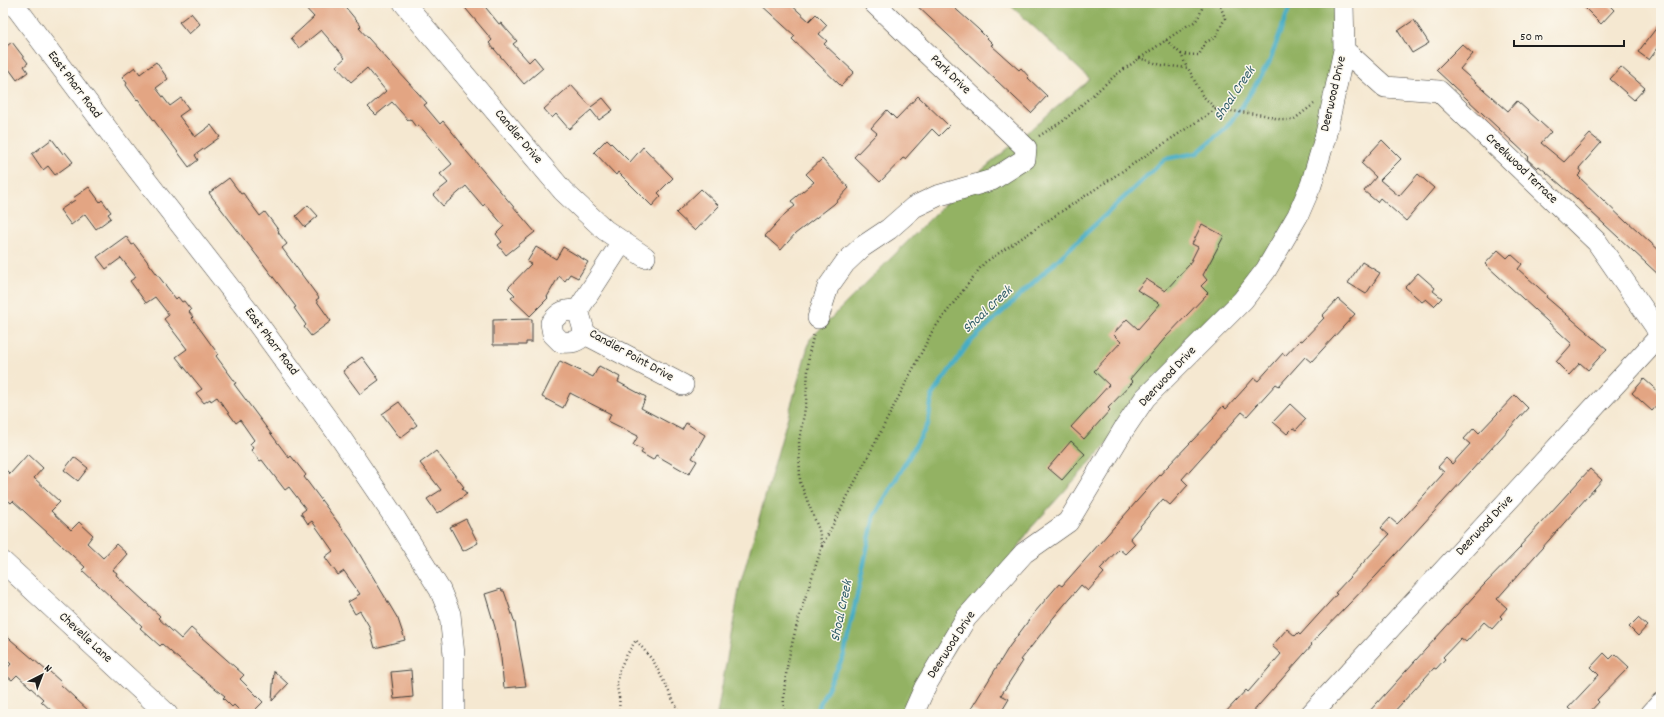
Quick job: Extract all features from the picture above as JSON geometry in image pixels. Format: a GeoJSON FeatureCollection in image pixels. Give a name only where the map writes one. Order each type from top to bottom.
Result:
{"type":"FeatureCollection","features":[{"type":"Feature","properties":{"kind":"street","name":"East Pharr Road"},"geometry":{"type":"LineString","coordinates":[[14,3],[135,166],[277,350],[338,434],[424,563],[440,590],[450,614],[454,655],[454,714]]}},
{"type":"Feature","properties":{"kind":"street","name":"Candler Drive"},"geometry":{"type":"LineString","coordinates":[[404,3],[563,191],[605,230],[645,257]]}},
{"type":"Feature","properties":{"kind":"street","name":"Park Drive"},"geometry":{"type":"LineString","coordinates":[[874,3],[1026,148]]}},
{"type":"Feature","properties":{"kind":"street","name":"Deerwood Drive"},"geometry":{"type":"LineString","coordinates":[[913,714],[925,687],[966,618],[1024,553],[1068,522],[1145,398],[1244,300],[1266,270],[1298,215],[1311,185],[1324,138],[1344,50],[1343,3]]}},
{"type":"Feature","properties":{"kind":"street","name":"Creekwood Terrace"},"geometry":{"type":"LineString","coordinates":[[1344,50],[1385,86],[1439,91],[1597,242],[1655,326],[1660,338]]}},
{"type":"Feature","properties":{"kind":"street"},"geometry":{"type":"LineString","coordinates":[[818,318],[828,287],[845,263],[862,247],[888,229],[914,207],[937,196],[992,180],[1025,159],[1026,148]]}},
{"type":"Feature","properties":{"kind":"street"},"geometry":{"type":"LineString","coordinates":[[585,334],[578,341],[571,343],[561,342],[553,334],[551,323],[557,314],[566,310],[578,310],[622,242]]}},
{"type":"Feature","properties":{"kind":"street","name":"Candler Point Drive"},"geometry":{"type":"LineString","coordinates":[[578,310],[585,334],[683,384]]}},
{"type":"Feature","properties":{"kind":"street","name":"Deerwood Drive"},"geometry":{"type":"LineString","coordinates":[[1311,714],[1660,338]]}},
{"type":"Feature","properties":{"kind":"street","name":"Chevelle Lane"},"geometry":{"type":"LineString","coordinates":[[3,562],[167,714]]}},
{"type":"Feature","properties":{"kind":"street"},"geometry":{"type":"LineString","coordinates":[[1651,714],[1661,703]]}},
{"type":"Feature","properties":{"kind":"path"},"geometry":{"type":"LineString","coordinates":[[1026,148],[1034,140],[1063,121],[1117,74],[1188,25],[1194,24],[1199,18],[1204,3]]}},
{"type":"Feature","properties":{"kind":"path"},"geometry":{"type":"LineString","coordinates":[[1181,54],[1199,55],[1206,42],[1216,37],[1225,18],[1219,3]]}},
{"type":"Feature","properties":{"kind":"path"},"geometry":{"type":"LineString","coordinates":[[1166,40],[1181,54],[1202,95],[1216,109],[1264,115],[1282,120],[1293,120],[1327,95],[1333,96]]}},
{"type":"Feature","properties":{"kind":"path"},"geometry":{"type":"LineString","coordinates":[[1139,58],[1161,65],[1188,68]]}},
{"type":"Feature","properties":{"kind":"path"},"geometry":{"type":"LineString","coordinates":[[784,714],[783,700],[790,653],[822,546],[933,330],[984,263],[1216,109]]}},
{"type":"Feature","properties":{"kind":"path"},"geometry":{"type":"LineString","coordinates":[[818,318],[810,354],[806,403],[799,442],[800,482],[820,530],[822,546]]}},
{"type":"Feature","properties":{"kind":"path"},"geometry":{"type":"LineString","coordinates":[[618,714],[620,708],[620,694],[617,684],[619,671],[636,640],[654,662],[680,714]]}},
{"type":"Feature","properties":{"kind":"green space"},"geometry":{"type":"Polygon","coordinates":[[[1008,3],[1335,3],[1337,11],[1329,143],[1273,268],[1163,382],[1030,529],[912,714],[717,714],[740,585],[810,339],[960,189],[1090,79],[1008,3]]]}},
{"type":"Feature","properties":{"kind":"building"},"geometry":{"type":"Polygon","coordinates":[[[301,3],[342,3],[361,26],[359,28],[427,103],[424,105],[440,124],[443,121],[462,144],[461,145],[535,232],[506,255],[498,245],[502,242],[496,234],[504,226],[485,204],[483,206],[466,186],[443,206],[433,195],[448,183],[440,174],[452,164],[419,125],[416,127],[410,119],[408,120],[392,102],[376,115],[368,107],[386,91],[367,68],[351,82],[336,66],[345,58],[321,30],[299,48],[291,38],[314,17],[301,3]]]}},
{"type":"Feature","properties":{"kind":"building"},"geometry":{"type":"Polygon","coordinates":[[[461,3],[482,3],[499,24],[501,23],[517,41],[513,44],[529,62],[534,57],[543,68],[524,84],[489,43],[492,40],[461,3]]]}},
{"type":"Feature","properties":{"kind":"building"},"geometry":{"type":"Polygon","coordinates":[[[759,3],[789,3],[809,21],[816,14],[827,25],[819,34],[827,41],[824,44],[854,72],[841,86],[792,39],[795,36],[759,3]]]}},
{"type":"Feature","properties":{"kind":"building"},"geometry":{"type":"Polygon","coordinates":[[[914,3],[949,3],[993,44],[991,45],[1019,70],[1021,68],[1029,77],[1028,78],[1047,96],[1031,113],[914,3]]]}},
{"type":"Feature","properties":{"kind":"building"},"geometry":{"type":"Polygon","coordinates":[[[1580,3],[1607,3],[1614,10],[1601,24],[1580,3]]]}},
{"type":"Feature","properties":{"kind":"building"},"geometry":{"type":"Polygon","coordinates":[[[191,13],[200,24],[189,34],[179,22],[191,13]]]}},
{"type":"Feature","properties":{"kind":"building"},"geometry":{"type":"Polygon","coordinates":[[[1414,20],[1429,43],[1412,53],[1398,31],[1414,20]]]}},
{"type":"Feature","properties":{"kind":"building"},"geometry":{"type":"Polygon","coordinates":[[[1661,22],[1661,44],[1649,60],[1638,52],[1661,22]]]}},
{"type":"Feature","properties":{"kind":"building"},"geometry":{"type":"Polygon","coordinates":[[[12,42],[28,63],[24,66],[28,72],[17,80],[9,69],[3,74],[3,49],[12,42]]]}},
{"type":"Feature","properties":{"kind":"building"},"geometry":{"type":"Polygon","coordinates":[[[1462,44],[1473,54],[1460,69],[1508,111],[1517,101],[1551,132],[1541,143],[1564,162],[1590,134],[1601,143],[1579,168],[1582,172],[1578,176],[1626,222],[1627,221],[1661,252],[1661,277],[1576,198],[1539,166],[1537,168],[1528,160],[1527,159],[1529,157],[1436,70],[1462,44]]]}},
{"type":"Feature","properties":{"kind":"building"},"geometry":{"type":"Polygon","coordinates":[[[156,62],[168,79],[156,88],[170,106],[181,98],[189,109],[179,116],[195,137],[211,125],[220,137],[195,155],[198,160],[189,167],[138,99],[137,100],[122,77],[135,67],[140,74],[156,62]]]}},
{"type":"Feature","properties":{"kind":"building"},"geometry":{"type":"Polygon","coordinates":[[[1621,67],[1645,88],[1634,100],[1610,79],[1621,67]]]}},
{"type":"Feature","properties":{"kind":"building"},"geometry":{"type":"Polygon","coordinates":[[[571,85],[591,107],[603,98],[613,110],[599,120],[591,110],[569,129],[556,114],[552,118],[544,109],[571,85]]]}},
{"type":"Feature","properties":{"kind":"building"},"geometry":{"type":"Polygon","coordinates":[[[918,96],[949,126],[939,136],[932,129],[905,159],[903,158],[880,182],[854,157],[877,133],[871,128],[887,110],[896,119],[918,96]]]}},
{"type":"Feature","properties":{"kind":"building"},"geometry":{"type":"Polygon","coordinates":[[[52,139],[63,154],[65,152],[73,162],[55,175],[48,166],[43,170],[32,154],[52,139]]]}},
{"type":"Feature","properties":{"kind":"building"},"geometry":{"type":"Polygon","coordinates":[[[607,139],[630,162],[643,147],[673,178],[658,193],[661,196],[652,206],[618,172],[616,175],[594,152],[607,139]]]}},
{"type":"Feature","properties":{"kind":"building"},"geometry":{"type":"Polygon","coordinates":[[[1382,140],[1401,159],[1380,180],[1399,196],[1418,174],[1434,188],[1406,221],[1380,198],[1377,202],[1364,191],[1376,177],[1361,163],[1382,140]]]}},
{"type":"Feature","properties":{"kind":"building"},"geometry":{"type":"Polygon","coordinates":[[[822,159],[849,188],[834,204],[795,234],[781,250],[765,236],[786,213],[795,206],[791,201],[814,182],[806,174],[822,159]]]}},
{"type":"Feature","properties":{"kind":"building"},"geometry":{"type":"Polygon","coordinates":[[[229,178],[241,194],[243,193],[260,216],[265,212],[279,231],[278,232],[287,244],[282,248],[319,298],[316,300],[331,321],[311,336],[304,327],[306,325],[294,308],[296,307],[209,193],[229,178]]]}},
{"type":"Feature","properties":{"kind":"building"},"geometry":{"type":"Polygon","coordinates":[[[89,187],[100,202],[102,200],[111,212],[108,214],[111,218],[96,229],[85,214],[71,225],[60,210],[75,200],[73,198],[89,187]]]}},
{"type":"Feature","properties":{"kind":"building"},"geometry":{"type":"Polygon","coordinates":[[[701,189],[719,206],[695,231],[676,213],[701,189]]]}},
{"type":"Feature","properties":{"kind":"building"},"geometry":{"type":"Polygon","coordinates":[[[308,205],[318,216],[305,227],[296,216],[308,205]]]}},
{"type":"Feature","properties":{"kind":"building"},"geometry":{"type":"Polygon","coordinates":[[[1202,224],[1224,236],[1203,275],[1207,280],[1201,286],[1208,293],[1166,337],[1130,379],[1133,382],[1108,408],[1110,410],[1084,439],[1071,427],[1109,385],[1094,371],[1121,342],[1113,334],[1127,319],[1138,329],[1160,304],[1137,290],[1146,279],[1165,291],[1189,265],[1198,247],[1192,244],[1202,224]]]}},
{"type":"Feature","properties":{"kind":"building"},"geometry":{"type":"Polygon","coordinates":[[[126,236],[132,245],[134,244],[176,299],[178,297],[182,302],[184,301],[191,310],[189,312],[193,317],[192,318],[218,354],[216,356],[236,383],[234,384],[289,458],[291,456],[306,475],[304,477],[351,540],[398,619],[405,640],[375,648],[369,626],[360,611],[355,614],[348,602],[360,594],[344,571],[338,575],[325,557],[333,551],[312,521],[308,524],[301,513],[306,509],[289,487],[285,490],[262,460],[260,461],[251,450],[253,448],[250,444],[254,440],[240,420],[236,423],[217,397],[204,403],[196,393],[202,389],[176,357],[187,349],[164,319],[169,315],[155,297],[146,303],[130,281],[136,277],[121,258],[106,269],[97,257],[126,236]]]}},
{"type":"Feature","properties":{"kind":"building"},"geometry":{"type":"Polygon","coordinates":[[[536,247],[556,259],[563,247],[588,262],[578,278],[570,274],[565,281],[559,276],[547,297],[548,298],[530,316],[511,298],[515,295],[508,288],[531,264],[527,262],[536,247]]]}},
{"type":"Feature","properties":{"kind":"building"},"geometry":{"type":"Polygon","coordinates":[[[1498,250],[1507,258],[1511,254],[1522,264],[1518,269],[1547,295],[1546,297],[1607,349],[1588,370],[1580,363],[1569,375],[1556,362],[1572,344],[1485,264],[1498,250]]]}},
{"type":"Feature","properties":{"kind":"building"},"geometry":{"type":"Polygon","coordinates":[[[1362,262],[1380,273],[1366,294],[1348,283],[1362,262]]]}},
{"type":"Feature","properties":{"kind":"building"},"geometry":{"type":"Polygon","coordinates":[[[1418,273],[1435,288],[1433,291],[1442,298],[1434,306],[1426,299],[1422,302],[1405,287],[1418,273]]]}},
{"type":"Feature","properties":{"kind":"building"},"geometry":{"type":"Polygon","coordinates":[[[1338,299],[1355,314],[1311,362],[1305,357],[1279,386],[1276,384],[1247,416],[1242,412],[1182,479],[1188,485],[1170,505],[1163,499],[1130,538],[1135,544],[1125,554],[1119,549],[1100,569],[1104,573],[1088,591],[1081,585],[1021,660],[1023,661],[1001,695],[1009,699],[1000,714],[980,714],[971,709],[1009,647],[1035,612],[1059,584],[1062,586],[1167,467],[1214,418],[1213,417],[1223,406],[1226,409],[1254,378],[1258,381],[1283,353],[1285,356],[1300,340],[1302,341],[1324,318],[1322,316],[1338,299]]]}},
{"type":"Feature","properties":{"kind":"building"},"geometry":{"type":"Polygon","coordinates":[[[532,319],[532,342],[526,342],[526,345],[493,345],[493,320],[532,319]]]}},
{"type":"Feature","properties":{"kind":"building"},"geometry":{"type":"Polygon","coordinates":[[[362,357],[379,380],[360,394],[343,371],[362,357]]]}},
{"type":"Feature","properties":{"kind":"building"},"geometry":{"type":"Polygon","coordinates":[[[560,361],[593,377],[599,366],[620,377],[618,382],[646,397],[641,408],[682,430],[686,423],[705,435],[692,458],[697,461],[689,474],[656,455],[653,460],[641,453],[643,450],[633,445],[638,436],[608,421],[611,414],[570,393],[563,408],[542,397],[560,361]]]}},
{"type":"Feature","properties":{"kind":"building"},"geometry":{"type":"Polygon","coordinates":[[[1644,379],[1661,394],[1661,401],[1652,411],[1632,393],[1644,379]]]}},
{"type":"Feature","properties":{"kind":"building"},"geometry":{"type":"Polygon","coordinates":[[[1515,395],[1528,408],[1376,576],[1319,635],[1311,644],[1312,645],[1251,714],[1224,714],[1246,690],[1248,692],[1281,654],[1272,646],[1287,629],[1295,636],[1298,633],[1300,635],[1337,594],[1335,593],[1389,535],[1381,528],[1390,518],[1397,524],[1442,475],[1444,472],[1438,467],[1446,458],[1452,464],[1470,444],[1464,439],[1474,428],[1479,433],[1515,395]]]}},
{"type":"Feature","properties":{"kind":"building"},"geometry":{"type":"Polygon","coordinates":[[[399,402],[417,425],[400,438],[382,414],[399,402]]]}},
{"type":"Feature","properties":{"kind":"building"},"geometry":{"type":"Polygon","coordinates":[[[1290,404],[1306,419],[1296,430],[1293,428],[1287,434],[1273,422],[1290,404]]]}},
{"type":"Feature","properties":{"kind":"building"},"geometry":{"type":"Polygon","coordinates":[[[1071,441],[1085,454],[1062,480],[1048,468],[1071,441]]]}},
{"type":"Feature","properties":{"kind":"building"},"geometry":{"type":"Polygon","coordinates":[[[436,451],[464,487],[462,488],[467,494],[441,512],[440,511],[437,513],[427,499],[441,490],[420,463],[436,451]]]}},
{"type":"Feature","properties":{"kind":"building"},"geometry":{"type":"Polygon","coordinates":[[[28,454],[43,468],[34,478],[60,502],[51,511],[71,530],[79,522],[93,535],[87,543],[103,558],[116,544],[127,554],[113,570],[117,573],[116,575],[160,616],[158,618],[181,639],[191,628],[244,675],[240,679],[263,702],[251,714],[243,714],[234,705],[232,707],[223,698],[225,696],[162,644],[160,646],[140,628],[142,626],[82,570],[85,567],[13,501],[11,503],[3,496],[3,467],[10,474],[28,454]]]}},
{"type":"Feature","properties":{"kind":"building"},"geometry":{"type":"Polygon","coordinates":[[[74,457],[88,468],[78,481],[64,470],[74,457]]]}},
{"type":"Feature","properties":{"kind":"building"},"geometry":{"type":"Polygon","coordinates":[[[1590,469],[1602,480],[1497,599],[1507,608],[1500,616],[1502,618],[1492,629],[1484,622],[1466,642],[1461,638],[1443,657],[1445,659],[1436,669],[1434,668],[1392,714],[1367,714],[1483,586],[1521,547],[1520,546],[1590,469]]]}},
{"type":"Feature","properties":{"kind":"building"},"geometry":{"type":"Polygon","coordinates":[[[466,519],[478,543],[463,551],[450,527],[466,519]]]}},
{"type":"Feature","properties":{"kind":"building"},"geometry":{"type":"Polygon","coordinates":[[[501,589],[504,591],[515,623],[526,686],[504,688],[501,658],[495,627],[485,594],[501,589]]]}},
{"type":"Feature","properties":{"kind":"building"},"geometry":{"type":"Polygon","coordinates":[[[1638,618],[1647,626],[1638,636],[1629,627],[1638,618]]]}},
{"type":"Feature","properties":{"kind":"building"},"geometry":{"type":"Polygon","coordinates":[[[3,633],[48,672],[49,671],[61,682],[60,684],[92,714],[55,714],[41,701],[43,699],[17,675],[12,680],[3,673],[11,664],[3,657],[3,633]]]}},
{"type":"Feature","properties":{"kind":"building"},"geometry":{"type":"Polygon","coordinates":[[[1604,653],[1610,659],[1615,654],[1629,667],[1597,700],[1599,702],[1588,714],[1575,714],[1568,708],[1599,675],[1591,667],[1604,653]]]}},
{"type":"Feature","properties":{"kind":"building"},"geometry":{"type":"Polygon","coordinates":[[[411,670],[413,697],[394,699],[391,672],[411,670]]]}},
{"type":"Feature","properties":{"kind":"building"},"geometry":{"type":"Polygon","coordinates":[[[274,671],[288,684],[272,701],[274,671]]]}},
{"type":"Feature","properties":{"kind":"waterway","name":"Shoal Creek"},"geometry":{"type":"LineString","coordinates":[[815,714],[844,655],[874,517],[928,424],[932,395],[969,343],[1165,159],[1197,153],[1225,129],[1243,105],[1269,63],[1291,3]]}}]}
